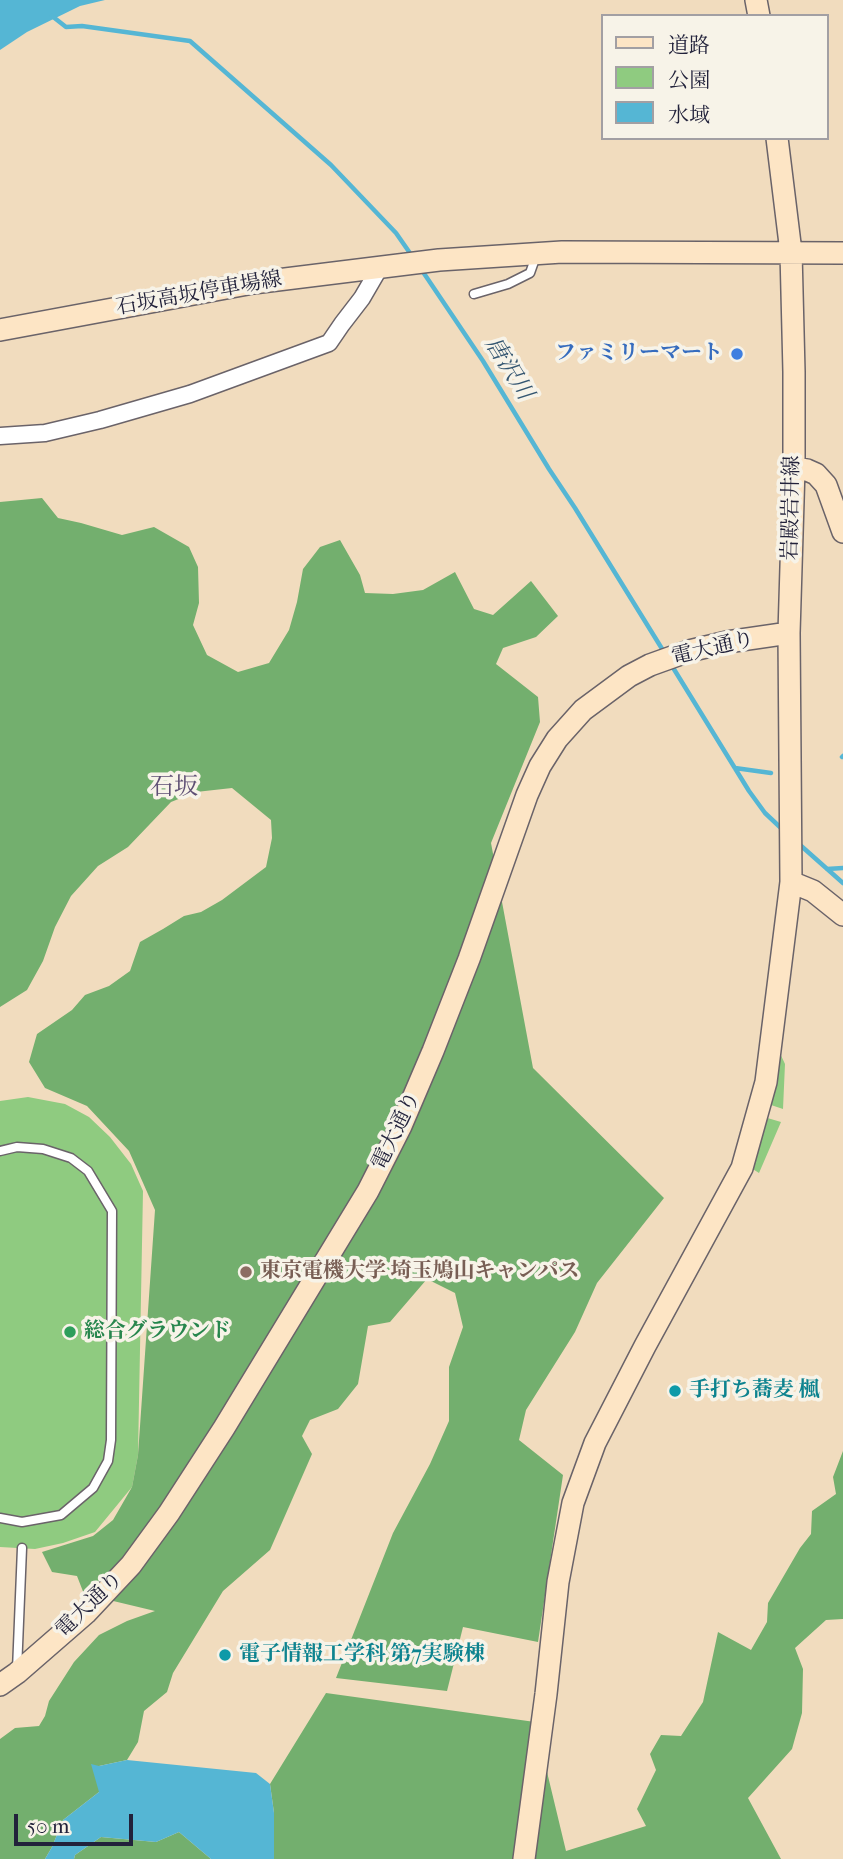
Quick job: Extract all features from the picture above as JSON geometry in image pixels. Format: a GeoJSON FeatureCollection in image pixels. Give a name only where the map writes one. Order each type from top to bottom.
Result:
{"type":"FeatureCollection","features":[{"type":"Feature","properties":{"kind":"street","name":"岩殿岩井線"},"geometry":{"type":"LineString","coordinates":[[524,1859],[558,1582],[573,1503],[596,1443],[645,1346],[742,1168],[766,1082],[791,873],[789,633],[794,468],[791,252],[777,140]]}},
{"type":"Feature","properties":{"kind":"street"},"geometry":{"type":"LineString","coordinates":[[537,253],[843,253]]}},
{"type":"Feature","properties":{"kind":"street","name":"石坂高坂停車場線"},"geometry":{"type":"LineString","coordinates":[[0,330],[253,283],[439,260],[537,253]]}},
{"type":"Feature","properties":{"kind":"street"},"geometry":{"type":"LineString","coordinates":[[0,436],[45,433],[100,421],[190,394],[329,343],[390,266]]}},
{"type":"Feature","properties":{"kind":"street"},"geometry":{"type":"LineString","coordinates":[[794,468],[816,474],[826,485],[843,532]]}},
{"type":"Feature","properties":{"kind":"street","name":"電大通り"},"geometry":{"type":"LineString","coordinates":[[8,1679],[86,1613],[131,1565],[210,1450],[368,1191],[401,1126],[452,1005],[527,795],[540,766],[557,739],[583,710],[629,676],[650,665],[689,651],[727,642],[789,633]]}},
{"type":"Feature","properties":{"kind":"street"},"geometry":{"type":"LineString","coordinates":[[791,873],[843,915]]}},
{"type":"Feature","properties":{"kind":"lane"},"geometry":{"type":"LineString","coordinates":[[474,294],[508,284],[530,273],[537,253]]}},
{"type":"Feature","properties":{"kind":"lane"},"geometry":{"type":"LineString","coordinates":[[0,1152],[17,1147],[43,1149],[71,1158],[88,1171],[112,1211],[111,1440],[108,1461],[93,1488],[61,1515],[22,1522],[0,1518]]}},
{"type":"Feature","properties":{"kind":"lane"},"geometry":{"type":"LineString","coordinates":[[8,1679],[22,1548]]}},
{"type":"Feature","properties":{"kind":"green space"},"geometry":{"type":"Polygon","coordinates":[[[42,498],[58,518],[122,535],[154,527],[189,547],[198,567],[199,603],[193,625],[207,655],[238,672],[269,663],[289,630],[303,569],[320,547],[340,540],[360,575],[365,593],[393,594],[423,590],[455,572],[474,609],[493,615],[531,581],[558,616],[536,637],[503,648],[496,664],[538,697],[540,722],[491,843],[533,1068],[664,1198],[597,1283],[575,1332],[526,1410],[519,1440],[563,1475],[538,1642],[463,1627],[447,1691],[336,1678],[393,1533],[430,1464],[449,1421],[449,1367],[463,1327],[455,1293],[427,1279],[390,1322],[368,1326],[358,1384],[338,1409],[310,1420],[302,1436],[312,1454],[270,1550],[223,1591],[173,1673],[167,1692],[144,1711],[138,1742],[127,1760],[99,1766],[99,1792],[63,1820],[45,1859],[0,1859],[0,1739],[15,1728],[39,1726],[49,1701],[74,1662],[99,1635],[155,1611],[84,1594],[77,1576],[52,1572],[42,1552],[93,1536],[113,1520],[132,1487],[138,1455],[155,1210],[129,1151],[87,1106],[45,1088],[29,1062],[37,1034],[72,1010],[85,995],[109,986],[130,971],[140,942],[184,916],[201,912],[222,900],[266,867],[272,838],[271,820],[232,788],[196,792],[171,802],[128,847],[98,866],[71,896],[55,927],[43,961],[27,990],[0,1007],[0,502],[42,498]]]}},
{"type":"Feature","properties":{"kind":"green space"},"geometry":{"type":"Polygon","coordinates":[[[778,1049],[785,1064],[783,1109],[768,1104],[778,1049]]]}},
{"type":"Feature","properties":{"kind":"green space","name":"総合グラウンド"},"geometry":{"type":"Polygon","coordinates":[[[28,1097],[65,1104],[89,1117],[110,1137],[131,1164],[143,1191],[138,1455],[132,1487],[95,1532],[35,1549],[0,1547],[0,1101],[28,1097]]]}},
{"type":"Feature","properties":{"kind":"green space"},"geometry":{"type":"Polygon","coordinates":[[[764,1117],[781,1122],[759,1173],[748,1166],[764,1117]]]}},
{"type":"Feature","properties":{"kind":"green space"},"geometry":{"type":"Polygon","coordinates":[[[843,1451],[843,1619],[826,1620],[795,1648],[803,1669],[802,1713],[792,1749],[748,1798],[781,1859],[274,1859],[274,1813],[270,1784],[326,1693],[535,1722],[566,1851],[646,1826],[637,1809],[656,1770],[650,1754],[661,1735],[681,1736],[703,1702],[718,1632],[751,1650],[767,1622],[768,1603],[811,1534],[812,1511],[836,1494],[833,1477],[843,1451]]]}},
{"type":"Feature","properties":{"kind":"green space"},"geometry":{"type":"Polygon","coordinates":[[[179,1832],[211,1859],[74,1859],[75,1855],[101,1837],[156,1842],[179,1832]]]}},
{"type":"Feature","properties":{"kind":"water"},"geometry":{"type":"Polygon","coordinates":[[[0,0],[105,0],[80,6],[27,32],[0,50],[0,0]]]}},
{"type":"Feature","properties":{"kind":"water"},"geometry":{"type":"Polygon","coordinates":[[[127,1760],[256,1773],[270,1784],[274,1813],[274,1859],[211,1859],[179,1832],[156,1842],[101,1837],[75,1855],[74,1859],[45,1859],[63,1820],[99,1792],[91,1764],[99,1766],[127,1760]]]}},
{"type":"Feature","properties":{"kind":"waterway","name":"唐沢川"},"geometry":{"type":"LineString","coordinates":[[52,16],[66,27],[82,26],[190,41],[331,165],[396,233],[412,256]]}},
{"type":"Feature","properties":{"kind":"waterway","name":"唐沢川"},"geometry":{"type":"LineString","coordinates":[[421,269],[483,361],[664,652]]}},
{"type":"Feature","properties":{"kind":"waterway","name":"唐沢川"},"geometry":{"type":"LineString","coordinates":[[672,666],[749,791],[765,813],[782,829]]}},
{"type":"Feature","properties":{"kind":"waterway"},"geometry":{"type":"LineString","coordinates":[[735,768],[771,773]]}},
{"type":"Feature","properties":{"kind":"waterway","name":"唐沢川"},"geometry":{"type":"LineString","coordinates":[[799,844],[843,883]]}},
{"type":"Feature","properties":{"kind":"waterway"},"geometry":{"type":"LineString","coordinates":[[827,869],[843,868]]}},
{"type":"Feature","properties":{"kind":"place","name":"ファミリーマート"},"geometry":{"type":"Point","coordinates":[737,354]}},
{"type":"Feature","properties":{"kind":"place","name":"東京電機大学 埼玉鳩山キャンパス"},"geometry":{"type":"Point","coordinates":[246,1272]}},
{"type":"Feature","properties":{"kind":"place","name":"総合グラウンド"},"geometry":{"type":"Point","coordinates":[70,1332]}},
{"type":"Feature","properties":{"kind":"place","name":"手打ち蕎麦 楓"},"geometry":{"type":"Point","coordinates":[675,1391]}},
{"type":"Feature","properties":{"kind":"place","name":"電子情報工学科 第7実験棟"},"geometry":{"type":"Point","coordinates":[225,1655]}},
{"type":"Feature","properties":{"kind":"district","name":"石坂"},"geometry":{"type":"Point","coordinates":[174,788]}}]}
